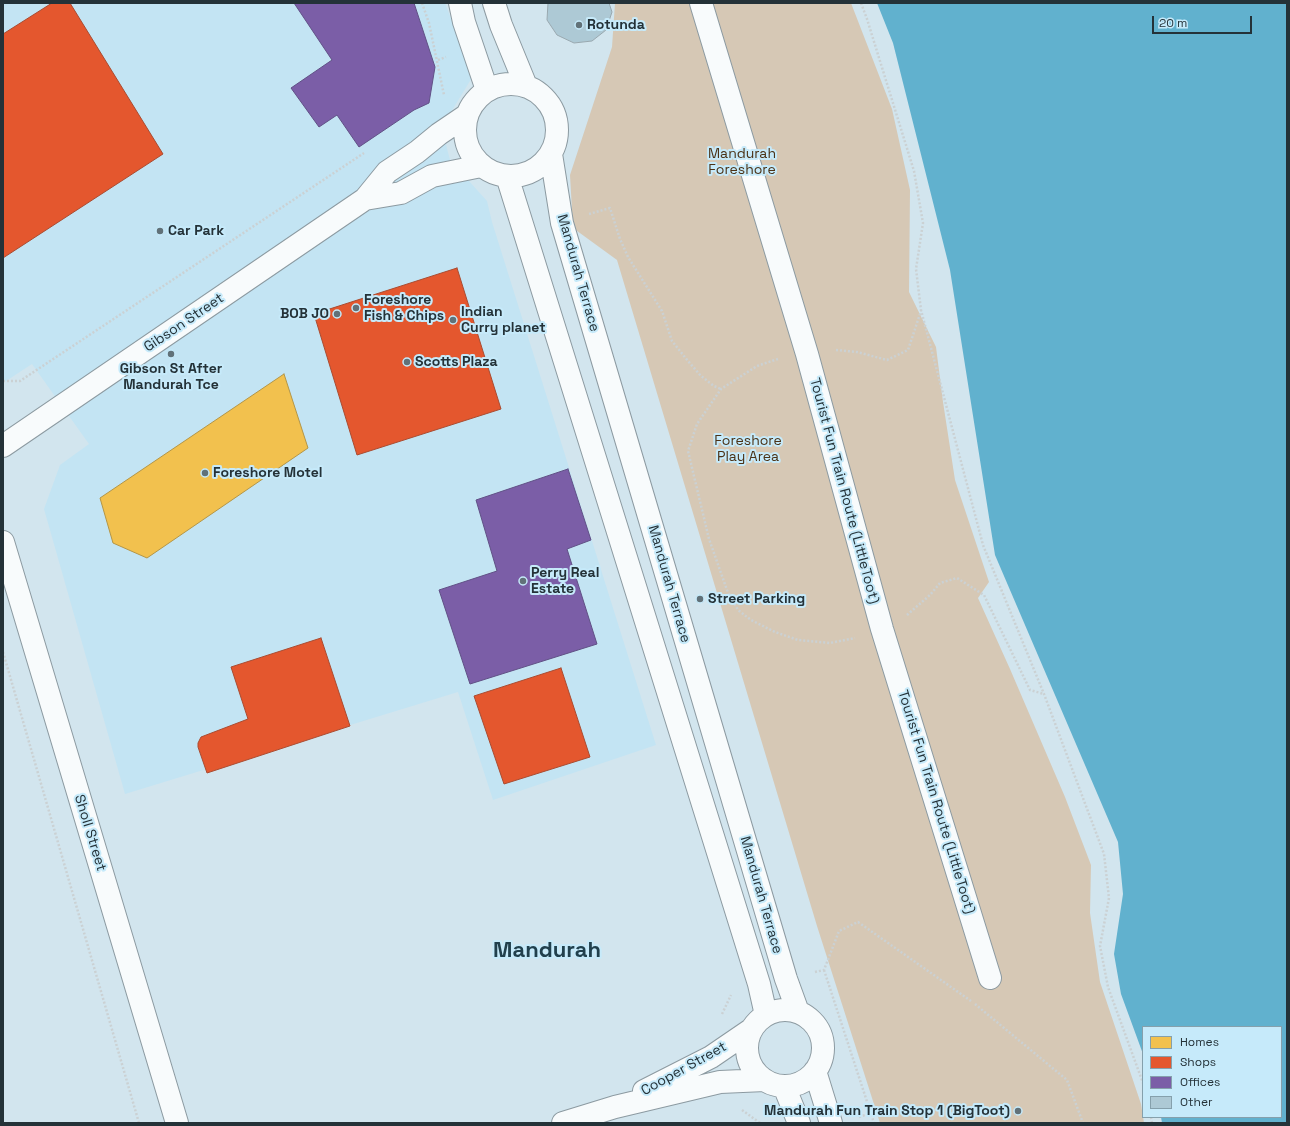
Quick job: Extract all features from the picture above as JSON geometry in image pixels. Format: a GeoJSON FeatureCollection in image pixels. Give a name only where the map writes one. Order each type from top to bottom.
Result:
{"type":"FeatureCollection","features":[{"type":"Feature","properties":{"kind":"street"},"geometry":{"type":"LineString","coordinates":[[460,3],[464,22],[487,90]]}},
{"type":"Feature","properties":{"kind":"street"},"geometry":{"type":"LineString","coordinates":[[494,3],[501,25],[526,86]]}},
{"type":"Feature","properties":{"kind":"street","name":"Tourist Fun Train Route (LittleToot)"},"geometry":{"type":"LineString","coordinates":[[701,3],[807,354],[882,629],[990,978]]}},
{"type":"Feature","properties":{"kind":"street"},"geometry":{"type":"LineString","coordinates":[[513,83],[526,86],[539,92],[548,101],[555,113],[558,127],[557,141],[551,154],[543,164],[532,171],[520,175],[507,176],[489,171],[481,166],[472,155],[466,143],[465,129],[467,115],[471,105],[478,96],[487,90],[500,84],[513,83]]}},
{"type":"Feature","properties":{"kind":"street","name":"Gibson Street"},"geometry":{"type":"LineString","coordinates":[[3,446],[365,199],[387,172],[467,115]]}},
{"type":"Feature","properties":{"kind":"street","name":"Mandurah Terrace"},"geometry":{"type":"LineString","coordinates":[[551,154],[562,223],[786,979],[798,1012]]}},
{"type":"Feature","properties":{"kind":"street","name":"Gibson Street"},"geometry":{"type":"LineString","coordinates":[[365,199],[401,193],[432,176],[481,166]]}},
{"type":"Feature","properties":{"kind":"street","name":"Mandurah Terrace"},"geometry":{"type":"LineString","coordinates":[[507,176],[759,984],[759,1022]]}},
{"type":"Feature","properties":{"kind":"street","name":"Sholl Street"},"geometry":{"type":"LineString","coordinates":[[3,542],[177,1123]]}},
{"type":"Feature","properties":{"kind":"street"},"geometry":{"type":"LineString","coordinates":[[788,1010],[798,1012],[808,1018],[822,1037],[823,1049],[821,1061],[815,1071],[806,1079],[796,1084],[775,1083],[756,1073],[750,1063],[748,1040],[759,1022],[777,1011],[788,1010]]}},
{"type":"Feature","properties":{"kind":"street","name":"Cooper Street"},"geometry":{"type":"LineString","coordinates":[[615,1107],[711,1057],[759,1022]]}},
{"type":"Feature","properties":{"kind":"street"},"geometry":{"type":"LineString","coordinates":[[815,1071],[831,1123]]}},
{"type":"Feature","properties":{"kind":"street","name":"Cooper Street"},"geometry":{"type":"LineString","coordinates":[[563,1123],[615,1107],[720,1082],[775,1083]]}},
{"type":"Feature","properties":{"kind":"street"},"geometry":{"type":"LineString","coordinates":[[775,1083],[799,1123]]}},
{"type":"Feature","properties":{"kind":"path"},"geometry":{"type":"LineString","coordinates":[[422,3],[429,23],[445,95],[439,99]]}},
{"type":"Feature","properties":{"kind":"path"},"geometry":{"type":"LineString","coordinates":[[861,3],[914,170],[923,223],[916,269],[921,310],[983,544],[1044,694],[1104,854],[1109,898],[1100,946],[1108,987],[1142,1080]]}},
{"type":"Feature","properties":{"kind":"path"},"geometry":{"type":"LineString","coordinates":[[3,381],[20,381],[369,149]]}},
{"type":"Feature","properties":{"kind":"path"},"geometry":{"type":"LineString","coordinates":[[610,208],[620,239],[628,257],[662,310],[672,341],[702,376],[714,386],[721,389]]}},
{"type":"Feature","properties":{"kind":"path"},"geometry":{"type":"LineString","coordinates":[[921,310],[908,350],[887,360],[857,352],[837,350],[783,358],[757,366],[721,389],[697,424],[688,451],[709,539],[727,590],[738,610],[751,620],[775,632],[798,640],[830,643],[865,635],[882,629],[905,617],[930,595],[940,583],[957,578],[984,595],[1030,690],[1044,694]]}},
{"type":"Feature","properties":{"kind":"path"},"geometry":{"type":"LineString","coordinates":[[3,652],[139,1123]]}},
{"type":"Feature","properties":{"kind":"path"},"geometry":{"type":"LineString","coordinates":[[839,931],[858,922],[974,1003]]}},
{"type":"Feature","properties":{"kind":"path"},"geometry":{"type":"LineString","coordinates":[[824,970],[874,1123]]}},
{"type":"Feature","properties":{"kind":"shaded area"},"geometry":{"type":"Polygon","coordinates":[[[3,3],[445,3],[473,76],[451,112],[444,137],[450,160],[487,201],[492,222],[656,745],[493,800],[458,692],[125,794],[44,509],[60,465],[89,444],[32,364],[3,383],[3,3]]]}},
{"type":"Feature","properties":{"kind":"green space","name":"Mandurah Foreshore"},"geometry":{"type":"Polygon","coordinates":[[[615,3],[851,3],[892,109],[910,190],[909,292],[936,347],[955,480],[989,582],[978,598],[1065,797],[1091,865],[1090,913],[1100,982],[1141,1104],[1144,1123],[880,1123],[817,926],[617,260],[573,228],[570,175],[612,47],[615,3]]]}},
{"type":"Feature","properties":{"kind":"water"},"geometry":{"type":"Polygon","coordinates":[[[877,3],[1287,3],[1287,1123],[1162,1123],[1161,1118],[1282,1118],[1282,1026],[1142,1026],[1142,1051],[1121,994],[1114,954],[1123,894],[1118,842],[995,555],[950,270],[893,43],[877,3]]]}},
{"type":"Feature","properties":{"kind":"building: Homes","name":"Foreshore Motel"},"geometry":{"type":"Polygon","coordinates":[[[284,374],[308,448],[147,558],[113,543],[100,498],[284,374]]]}},
{"type":"Feature","properties":{"kind":"building: Shops"},"geometry":{"type":"Polygon","coordinates":[[[52,3],[70,3],[163,154],[3,258],[3,34],[52,3]]]}},
{"type":"Feature","properties":{"kind":"building: Shops","name":"Scotts Plaza"},"geometry":{"type":"Polygon","coordinates":[[[457,268],[501,409],[357,455],[314,314],[457,268]]]}},
{"type":"Feature","properties":{"kind":"building: Shops"},"geometry":{"type":"Polygon","coordinates":[[[321,638],[350,726],[207,773],[198,747],[201,737],[248,719],[231,667],[321,638]]]}},
{"type":"Feature","properties":{"kind":"building: Shops"},"geometry":{"type":"Polygon","coordinates":[[[561,668],[590,757],[504,784],[474,696],[561,668]]]}},
{"type":"Feature","properties":{"kind":"building: Offices"},"geometry":{"type":"Polygon","coordinates":[[[294,3],[414,3],[435,67],[429,103],[414,110],[359,147],[337,115],[319,127],[291,88],[332,60],[294,3]]]}},
{"type":"Feature","properties":{"kind":"building: Offices","name":"Perry Real Estate"},"geometry":{"type":"Polygon","coordinates":[[[568,469],[591,540],[567,549],[597,644],[470,684],[439,590],[497,571],[476,500],[568,469]]]}},
{"type":"Feature","properties":{"kind":"building: Other","name":"Rotunda"},"geometry":{"type":"Polygon","coordinates":[[[548,3],[609,3],[612,12],[606,30],[592,41],[574,43],[557,35],[547,20],[548,3]]]}},
{"type":"Feature","properties":{"kind":"place","name":"Rotunda"},"geometry":{"type":"Point","coordinates":[579,25]}},
{"type":"Feature","properties":{"kind":"place","name":"Car Park"},"geometry":{"type":"Point","coordinates":[160,231]}},
{"type":"Feature","properties":{"kind":"place","name":"Foreshore Fish & Chips"},"geometry":{"type":"Point","coordinates":[356,308]}},
{"type":"Feature","properties":{"kind":"place","name":"BOB JO"},"geometry":{"type":"Point","coordinates":[337,314]}},
{"type":"Feature","properties":{"kind":"place","name":"Indian Curry planet"},"geometry":{"type":"Point","coordinates":[453,320]}},
{"type":"Feature","properties":{"kind":"place","name":"Gibson St After Mandurah Tce"},"geometry":{"type":"Point","coordinates":[171,354]}},
{"type":"Feature","properties":{"kind":"place","name":"Scotts Plaza"},"geometry":{"type":"Point","coordinates":[407,362]}},
{"type":"Feature","properties":{"kind":"place","name":"Foreshore Motel"},"geometry":{"type":"Point","coordinates":[205,473]}},
{"type":"Feature","properties":{"kind":"place","name":"Perry Real Estate"},"geometry":{"type":"Point","coordinates":[523,581]}},
{"type":"Feature","properties":{"kind":"place","name":"Street Parking"},"geometry":{"type":"Point","coordinates":[700,599]}},
{"type":"Feature","properties":{"kind":"place","name":"Mandurah Fun Train Stop 1 (BigToot)"},"geometry":{"type":"Point","coordinates":[1018,1111]}},
{"type":"Feature","properties":{"kind":"district","name":"Mandurah"},"geometry":{"type":"Point","coordinates":[547,951]}},
{"type":"Feature","properties":{"kind":"park label","name":"Foreshore Play Area"},"geometry":{"type":"Point","coordinates":[748,450]}}]}
